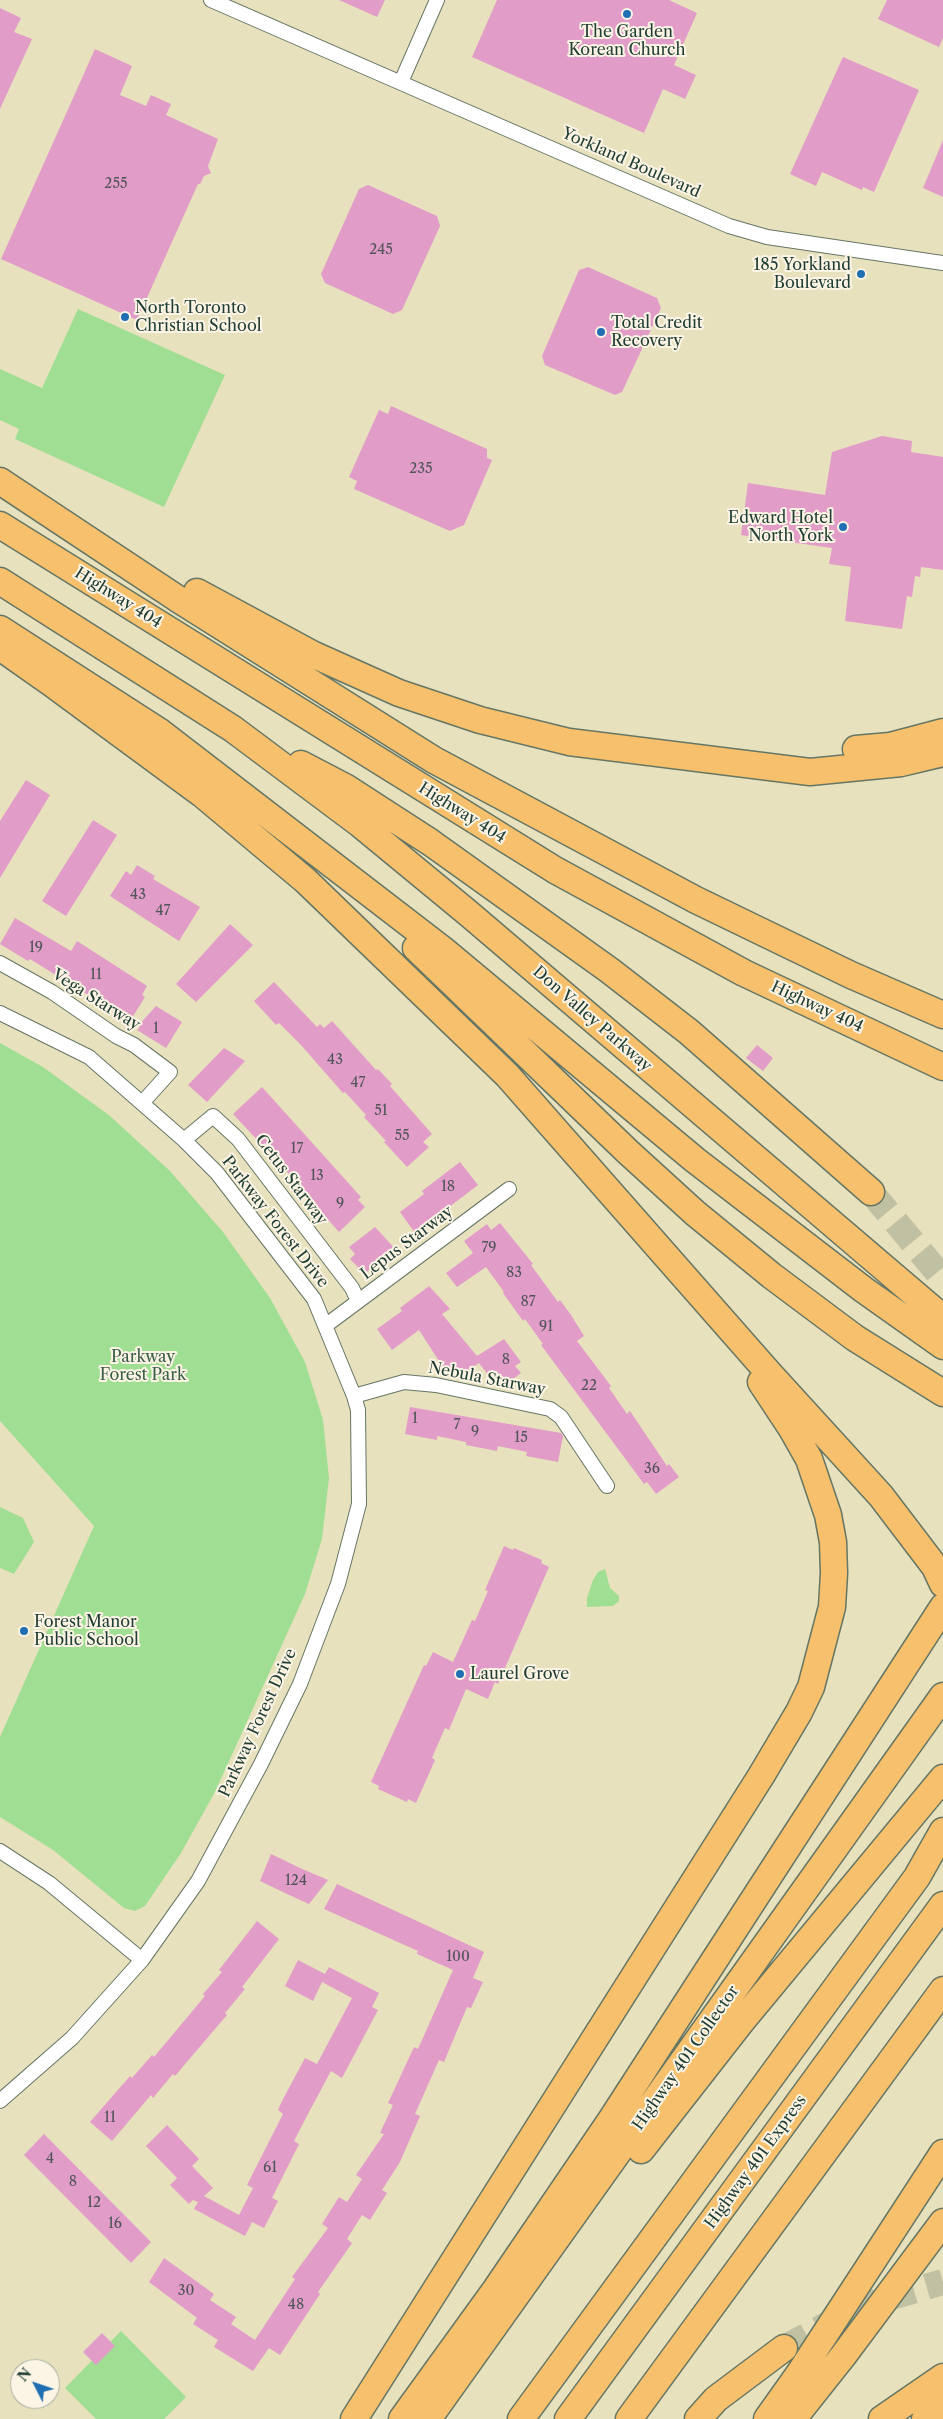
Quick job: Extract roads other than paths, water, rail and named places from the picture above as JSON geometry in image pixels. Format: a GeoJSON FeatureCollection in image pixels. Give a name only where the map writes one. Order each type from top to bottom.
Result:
{"type":"FeatureCollection","features":[{"type":"Feature","properties":{"kind":"highway","name":"Highway 404"},"geometry":{"type":"LineString","coordinates":[[0,481],[178,599],[434,760],[696,900],[851,975],[943,1015]]}},
{"type":"Feature","properties":{"kind":"highway"},"geometry":{"type":"LineString","coordinates":[[23,496],[312,654],[399,694],[480,720],[569,742],[684,758],[810,772],[900,763],[943,753]]}},
{"type":"Feature","properties":{"kind":"highway","name":"Highway 404"},"geometry":{"type":"LineString","coordinates":[[0,525],[554,870],[744,973],[943,1067]]}},
{"type":"Feature","properties":{"kind":"highway"},"geometry":{"type":"LineString","coordinates":[[0,581],[234,729],[345,787],[430,842],[602,964],[689,1032],[871,1192]]}},
{"type":"Feature","properties":{"kind":"highway"},"geometry":{"type":"LineString","coordinates":[[0,629],[160,732],[442,949],[695,1160],[864,1290],[943,1346]]}},
{"type":"Feature","properties":{"kind":"highway"},"geometry":{"type":"LineString","coordinates":[[0,647],[202,794],[306,881],[507,1075],[881,1496],[936,1567],[943,1584]]}},
{"type":"Feature","properties":{"kind":"highway","name":"Don Valley Parkway"},"geometry":{"type":"LineString","coordinates":[[234,729],[360,824],[468,913],[943,1318]]}},
{"type":"Feature","properties":{"kind":"highway"},"geometry":{"type":"LineString","coordinates":[[684,758],[758,759],[890,746],[943,732]]}},
{"type":"Feature","properties":{"kind":"highway"},"geometry":{"type":"LineString","coordinates":[[320,855],[628,1152],[695,1213],[772,1276],[855,1338],[943,1393]]}},
{"type":"Feature","properties":{"kind":"highway"},"geometry":{"type":"LineString","coordinates":[[354,2419],[762,1776],[800,1712],[818,1665],[832,1607],[834,1574],[832,1542],[820,1489],[808,1459],[792,1429],[691,1284]]}},
{"type":"Feature","properties":{"kind":"highway"},"geometry":{"type":"LineString","coordinates":[[402,2419],[496,2289],[611,2120],[943,1608]]}},
{"type":"Feature","properties":{"kind":"highway","name":"Highway 401 Collector"},"geometry":{"type":"LineString","coordinates":[[431,2415],[943,1696]]}},
{"type":"Feature","properties":{"kind":"highway"},"geometry":{"type":"LineString","coordinates":[[431,2415],[741,2022],[943,1778]]}},
{"type":"Feature","properties":{"kind":"highway"},"geometry":{"type":"LineString","coordinates":[[521,2419],[917,1876],[943,1832]]}},
{"type":"Feature","properties":{"kind":"highway","name":"Highway 401 Express"},"geometry":{"type":"LineString","coordinates":[[568,2419],[943,1905]]}},
{"type":"Feature","properties":{"kind":"highway"},"geometry":{"type":"LineString","coordinates":[[629,2419],[943,1990]]}},
{"type":"Feature","properties":{"kind":"highway"},"geometry":{"type":"LineString","coordinates":[[767,2419],[799,2374],[943,2153]]}},
{"type":"Feature","properties":{"kind":"highway"},"geometry":{"type":"LineString","coordinates":[[793,2419],[843,2356],[943,2222]]}},
{"type":"Feature","properties":{"kind":"highway"},"geometry":{"type":"LineString","coordinates":[[698,2419],[716,2399],[784,2348]]}},
{"type":"Feature","properties":{"kind":"highway"},"geometry":{"type":"LineString","coordinates":[[882,2419],[943,2377]]}},
{"type":"Feature","properties":{"kind":"highway"},"geometry":{"type":"LineString","coordinates":[[925,2419],[943,2406]]}},
{"type":"Feature","properties":{"kind":"street","name":"Yorkland Boulevard"},"geometry":{"type":"LineString","coordinates":[[212,0],[729,226],[767,237],[943,263]]}},
{"type":"Feature","properties":{"kind":"street"},"geometry":{"type":"LineString","coordinates":[[401,82],[437,0]]}},
{"type":"Feature","properties":{"kind":"street","name":"Vega Starway"},"geometry":{"type":"LineString","coordinates":[[0,963],[52,992],[116,1036],[134,1045],[170,1072],[142,1103]]}},
{"type":"Feature","properties":{"kind":"street","name":"Parkway Forest Drive"},"geometry":{"type":"LineString","coordinates":[[0,1013],[89,1057],[184,1140],[216,1173],[314,1299],[358,1410],[359,1504],[338,1584],[300,1684],[226,1831],[198,1880],[142,1960],[72,2038],[0,2101]]}},
{"type":"Feature","properties":{"kind":"street","name":"Cetus Starway"},"geometry":{"type":"LineString","coordinates":[[184,1140],[213,1116],[238,1140],[352,1288],[358,1301]]}},
{"type":"Feature","properties":{"kind":"street","name":"Lepus Starway"},"geometry":{"type":"LineString","coordinates":[[325,1326],[509,1190]]}},
{"type":"Feature","properties":{"kind":"street","name":"Nebula Starway"},"geometry":{"type":"LineString","coordinates":[[354,1396],[404,1382],[436,1386],[550,1409],[561,1417],[607,1486]]}},
{"type":"Feature","properties":{"kind":"street"},"geometry":{"type":"LineString","coordinates":[[0,1851],[49,1883],[142,1960]]}},
{"type":"Feature","properties":{"kind":"tunnel"},"geometry":{"type":"LineString","coordinates":[[871,1192],[943,1279]]}},
{"type":"Feature","properties":{"kind":"tunnel"},"geometry":{"type":"LineString","coordinates":[[784,2348],[861,2306],[943,2282]]}},
{"type":"Feature","properties":{"kind":"place","name":"The Garden Korean Church"},"geometry":{"type":"Point","coordinates":[627,14]}},
{"type":"Feature","properties":{"kind":"place","name":"185 Yorkland Boulevard"},"geometry":{"type":"Point","coordinates":[861,274]}},
{"type":"Feature","properties":{"kind":"place","name":"North Toronto Christian School"},"geometry":{"type":"Point","coordinates":[125,317]}},
{"type":"Feature","properties":{"kind":"place","name":"Total Credit Recovery"},"geometry":{"type":"Point","coordinates":[601,332]}},
{"type":"Feature","properties":{"kind":"place","name":"Edward Hotel North York"},"geometry":{"type":"Point","coordinates":[843,527]}},
{"type":"Feature","properties":{"kind":"place","name":"Forest Manor Public School"},"geometry":{"type":"Point","coordinates":[24,1631]}},
{"type":"Feature","properties":{"kind":"place","name":"Laurel Grove"},"geometry":{"type":"Point","coordinates":[460,1674]}},
{"type":"Feature","properties":{"kind":"park label","name":"Parkway Forest Park"},"geometry":{"type":"Point","coordinates":[143,1366]}}]}
